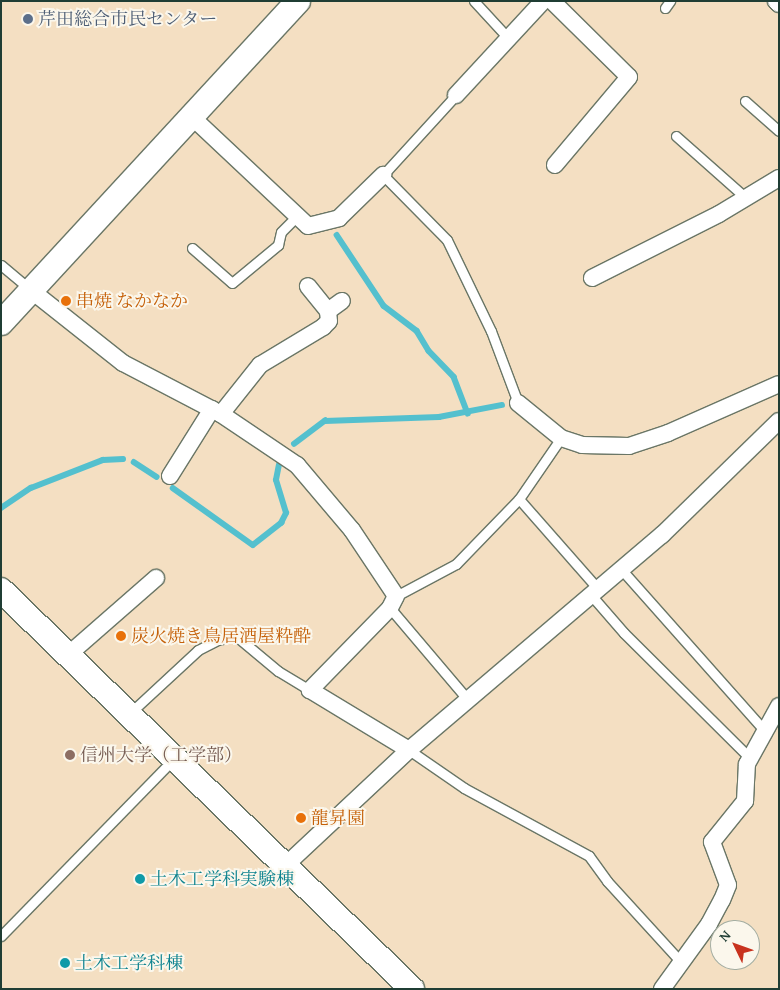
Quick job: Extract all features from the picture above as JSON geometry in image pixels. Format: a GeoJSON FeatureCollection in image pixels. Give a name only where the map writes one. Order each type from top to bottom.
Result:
{"type":"FeatureCollection","features":[{"type":"Feature","properties":{"kind":"street"},"geometry":{"type":"LineString","coordinates":[[1,323],[298,1]]}},
{"type":"Feature","properties":{"kind":"street"},"geometry":{"type":"LineString","coordinates":[[456,95],[544,1]]}},
{"type":"Feature","properties":{"kind":"street"},"geometry":{"type":"LineString","coordinates":[[552,1],[629,77],[556,165]]}},
{"type":"Feature","properties":{"kind":"street"},"geometry":{"type":"LineString","coordinates":[[776,1],[779,4]]}},
{"type":"Feature","properties":{"kind":"street"},"geometry":{"type":"LineString","coordinates":[[192,117],[308,226],[339,218],[383,176]]}},
{"type":"Feature","properties":{"kind":"street"},"geometry":{"type":"LineString","coordinates":[[592,278],[746,198],[779,178]]}},
{"type":"Feature","properties":{"kind":"street"},"geometry":{"type":"LineString","coordinates":[[170,476],[216,412],[260,365],[323,328],[329,321],[328,310],[308,286]]}},
{"type":"Feature","properties":{"kind":"street"},"geometry":{"type":"LineString","coordinates":[[32,291],[124,363],[216,412],[297,465],[352,530],[393,602],[310,690],[410,750]]}},
{"type":"Feature","properties":{"kind":"street"},"geometry":{"type":"LineString","coordinates":[[328,310],[342,300]]}},
{"type":"Feature","properties":{"kind":"street"},"geometry":{"type":"LineString","coordinates":[[518,403],[561,438],[582,445],[629,446],[668,433],[779,384]]}},
{"type":"Feature","properties":{"kind":"street"},"geometry":{"type":"LineString","coordinates":[[287,864],[410,750],[662,535],[779,421]]}},
{"type":"Feature","properties":{"kind":"street"},"geometry":{"type":"LineString","coordinates":[[68,655],[156,578]]}},
{"type":"Feature","properties":{"kind":"street"},"geometry":{"type":"LineString","coordinates":[[1,590],[129,714],[173,760],[287,864],[412,989]]}},
{"type":"Feature","properties":{"kind":"street"},"geometry":{"type":"LineString","coordinates":[[662,989],[680,961],[709,924],[728,885],[712,842],[745,801],[750,758],[779,706]]}},
{"type":"Feature","properties":{"kind":"lane"},"geometry":{"type":"LineString","coordinates":[[474,1],[508,38]]}},
{"type":"Feature","properties":{"kind":"lane"},"geometry":{"type":"LineString","coordinates":[[456,95],[383,176],[446,240],[491,331],[518,403]]}},
{"type":"Feature","properties":{"kind":"lane"},"geometry":{"type":"LineString","coordinates":[[745,101],[779,131]]}},
{"type":"Feature","properties":{"kind":"lane"},"geometry":{"type":"LineString","coordinates":[[676,136],[746,198]]}},
{"type":"Feature","properties":{"kind":"lane"},"geometry":{"type":"LineString","coordinates":[[192,248],[232,283],[278,245],[281,232],[298,215]]}},
{"type":"Feature","properties":{"kind":"lane"},"geometry":{"type":"LineString","coordinates":[[1,265],[32,291]]}},
{"type":"Feature","properties":{"kind":"lane"},"geometry":{"type":"LineString","coordinates":[[468,700],[393,602],[456,564],[519,499],[561,438]]}},
{"type":"Feature","properties":{"kind":"lane"},"geometry":{"type":"LineString","coordinates":[[519,499],[594,592],[624,633],[750,758]]}},
{"type":"Feature","properties":{"kind":"lane"},"geometry":{"type":"LineString","coordinates":[[621,569],[765,731]]}},
{"type":"Feature","properties":{"kind":"lane"},"geometry":{"type":"LineString","coordinates":[[129,714],[198,650],[218,640],[236,636],[278,671],[310,690]]}},
{"type":"Feature","properties":{"kind":"lane"},"geometry":{"type":"LineString","coordinates":[[410,750],[464,788],[589,856],[607,881],[680,961]]}},
{"type":"Feature","properties":{"kind":"lane"},"geometry":{"type":"LineString","coordinates":[[1,936],[173,760]]}},
{"type":"Feature","properties":{"kind":"waterway"},"geometry":{"type":"LineString","coordinates":[[337,235],[384,306],[417,331],[429,351],[454,377],[468,413]]}},
{"type":"Feature","properties":{"kind":"waterway"},"geometry":{"type":"LineString","coordinates":[[294,444],[325,421],[439,417],[502,405]]}},
{"type":"Feature","properties":{"kind":"waterway"},"geometry":{"type":"LineString","coordinates":[[1,508],[31,488],[103,460],[123,459]]}},
{"type":"Feature","properties":{"kind":"waterway"},"geometry":{"type":"LineString","coordinates":[[134,462],[157,477]]}},
{"type":"Feature","properties":{"kind":"waterway"},"geometry":{"type":"LineString","coordinates":[[173,488],[253,545],[281,523],[286,513],[276,480],[279,465]]}},
{"type":"Feature","properties":{"kind":"place","name":"芹田総合市民センター"},"geometry":{"type":"Point","coordinates":[28,19]}},
{"type":"Feature","properties":{"kind":"place","name":"串焼 なかなか"},"geometry":{"type":"Point","coordinates":[66,301]}},
{"type":"Feature","properties":{"kind":"place","name":"炭火焼き鳥居酒屋粋酔"},"geometry":{"type":"Point","coordinates":[121,636]}},
{"type":"Feature","properties":{"kind":"place","name":"信州大学（工学部）"},"geometry":{"type":"Point","coordinates":[70,755]}},
{"type":"Feature","properties":{"kind":"place","name":"龍昇園"},"geometry":{"type":"Point","coordinates":[301,818]}},
{"type":"Feature","properties":{"kind":"place","name":"土木工学科実験棟"},"geometry":{"type":"Point","coordinates":[140,879]}},
{"type":"Feature","properties":{"kind":"place","name":"土木工学科棟"},"geometry":{"type":"Point","coordinates":[65,963]}}]}
